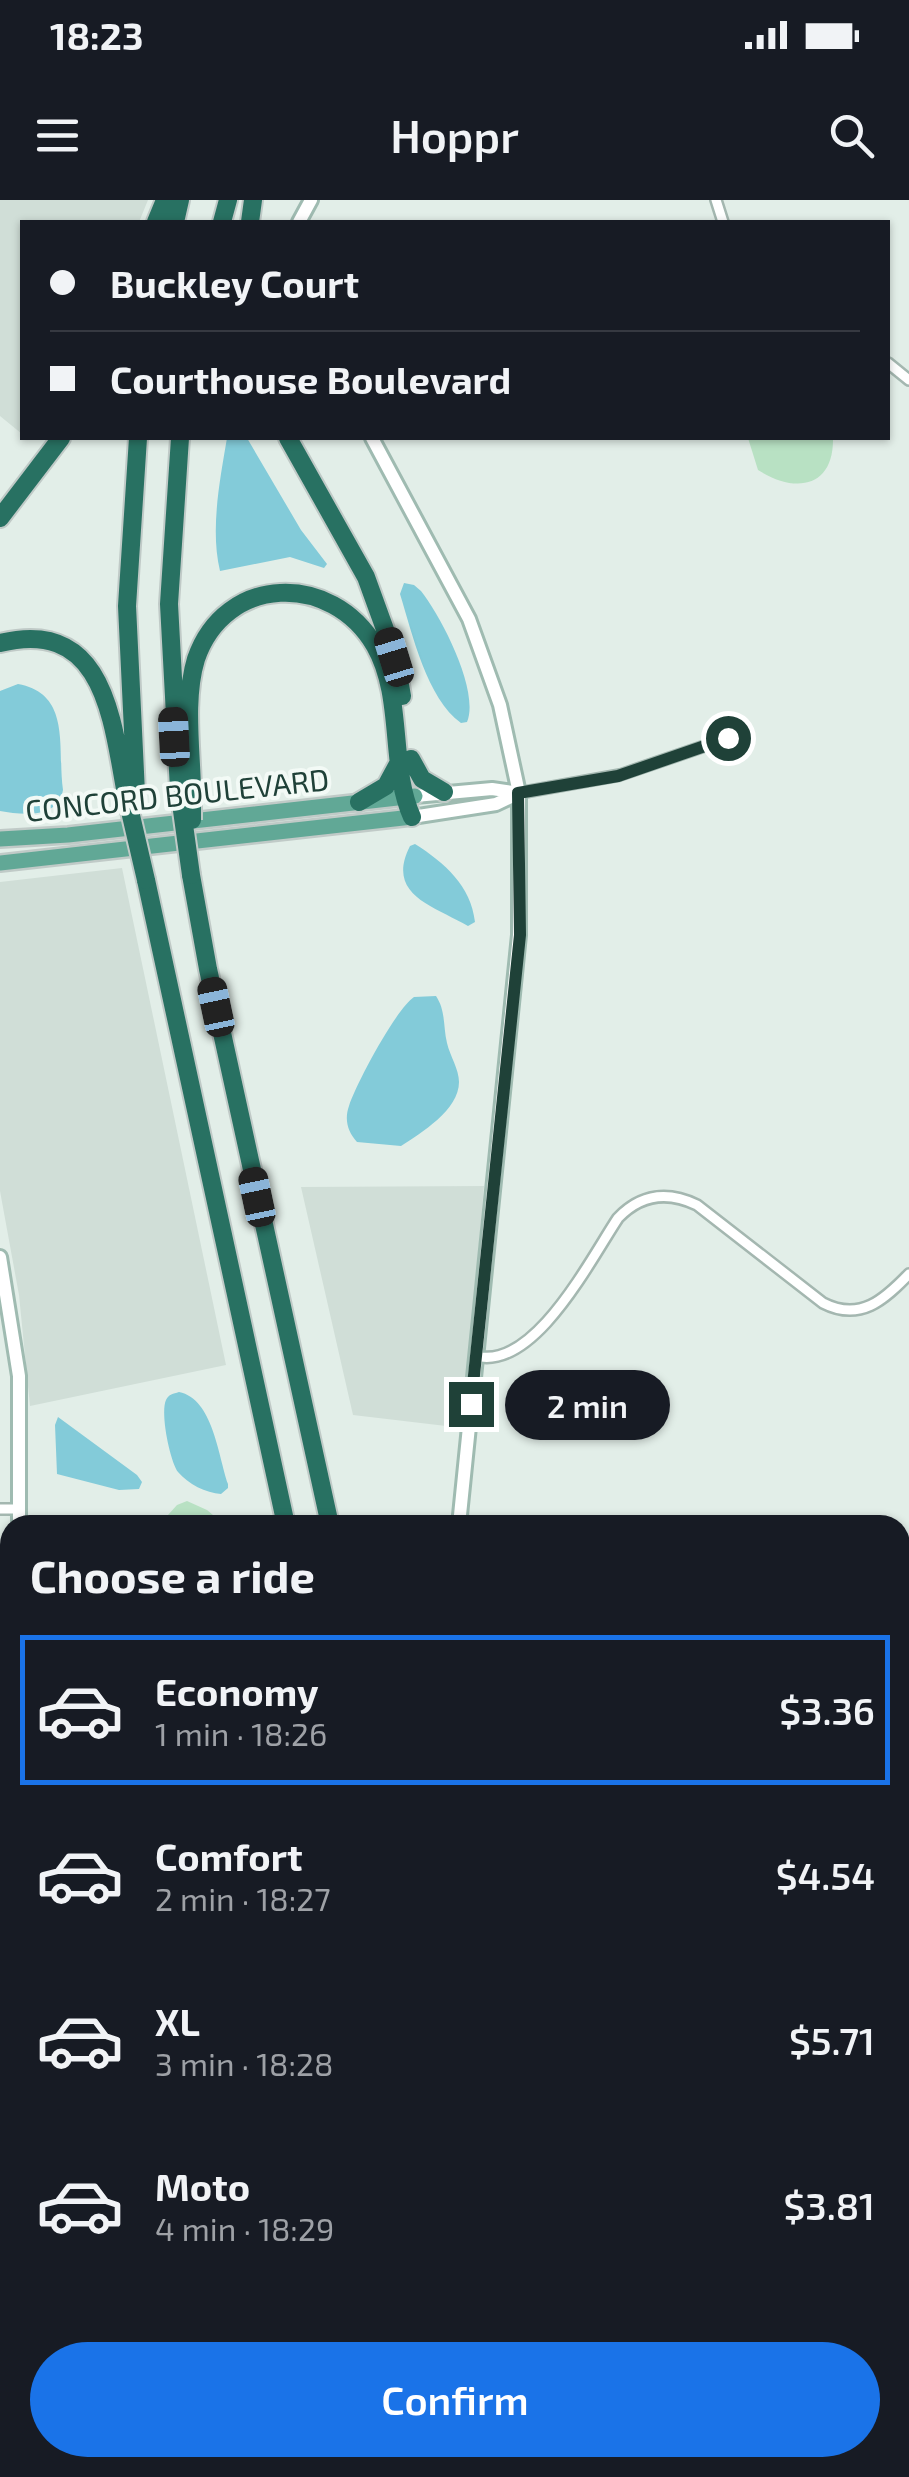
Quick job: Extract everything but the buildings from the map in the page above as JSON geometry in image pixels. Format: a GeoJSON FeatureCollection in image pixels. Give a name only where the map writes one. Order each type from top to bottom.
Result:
{"type":"FeatureCollection","features":[{"type":"Feature","properties":{"kind":"highway"},"geometry":{"type":"LineString","coordinates":[[0,518],[59,440]]}},
{"type":"Feature","properties":{"kind":"highway"},"geometry":{"type":"LineString","coordinates":[[131,793],[127,606],[138,440]]}},
{"type":"Feature","properties":{"kind":"highway"},"geometry":{"type":"LineString","coordinates":[[180,440],[169,604],[192,875],[208,969],[328,1515]]}},
{"type":"Feature","properties":{"kind":"highway"},"geometry":{"type":"LineString","coordinates":[[289,440],[366,577],[382,618],[394,657],[412,817]]}},
{"type":"Feature","properties":{"kind":"highway"},"geometry":{"type":"LineString","coordinates":[[185,789],[196,660],[203,644],[227,615],[256,596],[269,594],[313,596],[336,604],[354,618],[377,650],[384,668],[406,758],[422,780],[444,792]]}},
{"type":"Feature","properties":{"kind":"highway"},"geometry":{"type":"LineString","coordinates":[[0,643],[29,638],[54,643],[88,665],[107,699],[131,793],[146,880],[284,1515]]}},
{"type":"Feature","properties":{"kind":"highway"},"geometry":{"type":"LineString","coordinates":[[359,802],[386,786],[406,758]]}},
{"type":"Feature","properties":{"kind":"main road","name":"CONCORD BOULEVARD"},"geometry":{"type":"LineString","coordinates":[[0,840],[410,796]]}},
{"type":"Feature","properties":{"kind":"main road","name":"CONCORD BOULEVARD"},"geometry":{"type":"LineString","coordinates":[[0,863],[412,817]]}},
{"type":"Feature","properties":{"kind":"street"},"geometry":{"type":"LineString","coordinates":[[373,440],[470,619],[500,705],[518,793],[520,935],[460,1515]]}},
{"type":"Feature","properties":{"kind":"street"},"geometry":{"type":"LineString","coordinates":[[412,817],[496,804],[518,793],[618,776],[728,738]]}},
{"type":"Feature","properties":{"kind":"street"},"geometry":{"type":"LineString","coordinates":[[410,796],[492,789],[518,793]]}},
{"type":"Feature","properties":{"kind":"street"},"geometry":{"type":"LineString","coordinates":[[476,1356],[505,1355],[534,1338],[618,1218],[633,1205],[660,1196],[697,1205],[832,1308],[868,1308],[884,1300],[909,1274]]}},
{"type":"Feature","properties":{"kind":"street"},"geometry":{"type":"LineString","coordinates":[[0,1257],[19,1376],[19,1515]]}},
{"type":"Feature","properties":{"kind":"street"},"geometry":{"type":"LineString","coordinates":[[0,1509],[19,1509]]}},
{"type":"Feature","properties":{"kind":"shaded area"},"geometry":{"type":"Polygon","coordinates":[[[0,200],[148,200],[140,220],[20,220],[20,432],[0,416],[0,200]]]}},
{"type":"Feature","properties":{"kind":"shaded area"},"geometry":{"type":"Polygon","coordinates":[[[122,868],[226,1365],[30,1406],[19,1295],[0,1191],[0,882],[122,868]]]}},
{"type":"Feature","properties":{"kind":"shaded area"},"geometry":{"type":"Polygon","coordinates":[[[484,1186],[463,1428],[353,1415],[301,1187],[484,1186]]]}},
{"type":"Feature","properties":{"kind":"green space"},"geometry":{"type":"Polygon","coordinates":[[[749,440],[833,440],[827,467],[810,482],[785,482],[758,470],[749,440]]]}},
{"type":"Feature","properties":{"kind":"green space"},"geometry":{"type":"Polygon","coordinates":[[[187,1501],[213,1515],[168,1515],[187,1501]]]}},
{"type":"Feature","properties":{"kind":"water"},"geometry":{"type":"Polygon","coordinates":[[[227,440],[248,440],[301,530],[327,564],[324,568],[290,557],[220,571],[216,522],[227,440]]]}},
{"type":"Feature","properties":{"kind":"water"},"geometry":{"type":"Polygon","coordinates":[[[404,583],[421,591],[448,635],[468,692],[467,722],[461,723],[449,712],[430,682],[400,594],[404,583]]]}},
{"type":"Feature","properties":{"kind":"water"},"geometry":{"type":"Polygon","coordinates":[[[18,684],[47,699],[58,725],[63,790],[54,806],[38,813],[0,811],[0,691],[18,684]]]}},
{"type":"Feature","properties":{"kind":"water"},"geometry":{"type":"Polygon","coordinates":[[[415,844],[455,877],[468,897],[475,922],[468,926],[428,905],[408,888],[404,863],[410,846],[415,844]]]}},
{"type":"Feature","properties":{"kind":"water"},"geometry":{"type":"Polygon","coordinates":[[[436,996],[459,1077],[453,1102],[438,1120],[401,1146],[357,1142],[348,1126],[348,1111],[368,1065],[406,1004],[414,997],[436,996]]]}},
{"type":"Feature","properties":{"kind":"water"},"geometry":{"type":"Polygon","coordinates":[[[179,1392],[200,1405],[213,1430],[228,1484],[221,1494],[192,1484],[175,1466],[164,1406],[168,1396],[179,1392]]]}},
{"type":"Feature","properties":{"kind":"water"},"geometry":{"type":"Polygon","coordinates":[[[58,1417],[137,1475],[142,1482],[139,1489],[119,1490],[57,1474],[58,1417]]]}},
{"type":"Feature","properties":{"kind":"route"},"geometry":{"type":"LineString","coordinates":[[471,1404],[520,935],[518,793],[618,776],[728,738]]}}]}
